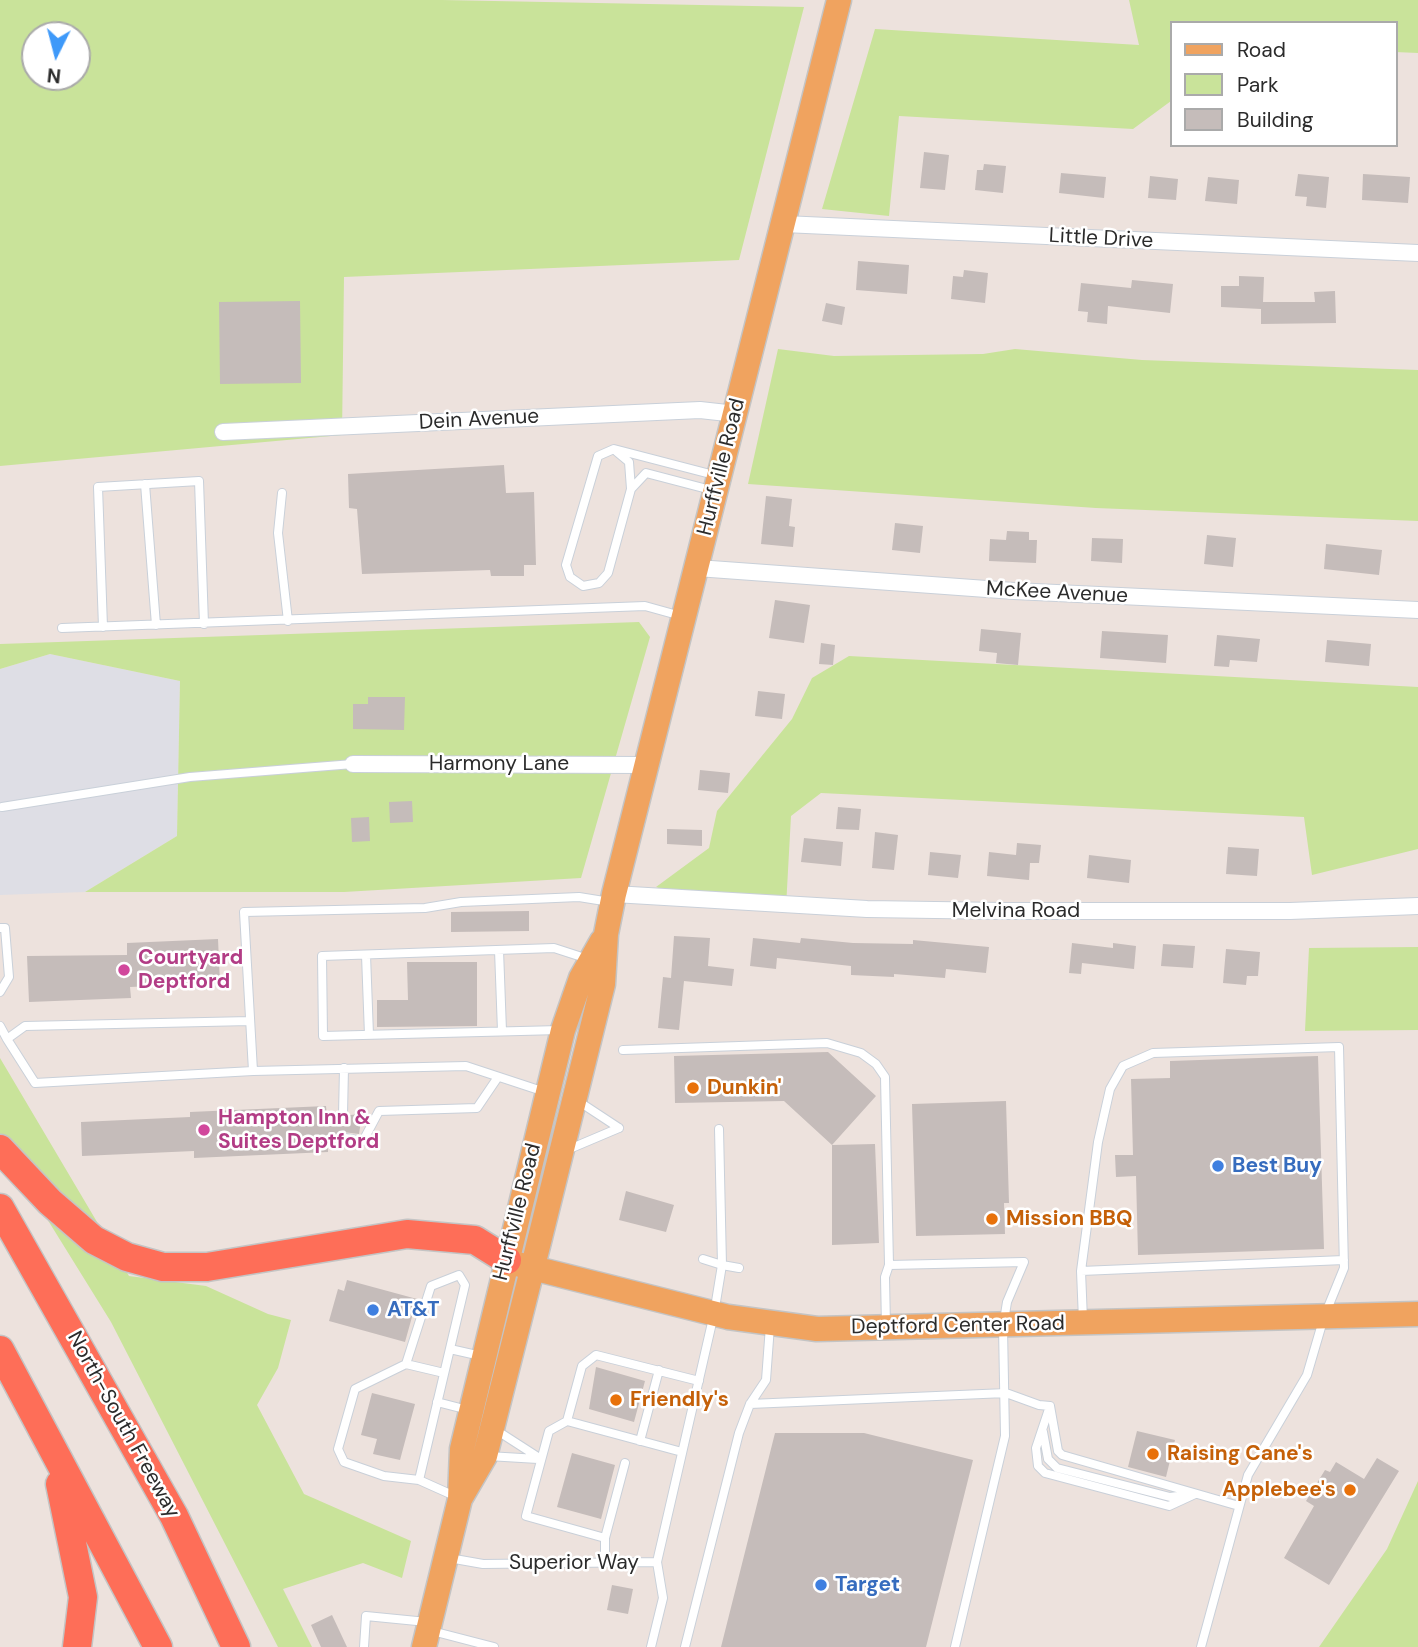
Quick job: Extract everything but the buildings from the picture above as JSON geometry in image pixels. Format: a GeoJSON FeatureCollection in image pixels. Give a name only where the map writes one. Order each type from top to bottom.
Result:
{"type":"FeatureCollection","features":[{"type":"Feature","properties":{"kind":"highway"},"geometry":{"type":"LineString","coordinates":[[0,1149],[50,1202],[94,1240],[127,1257],[163,1267],[206,1267],[407,1234],[475,1240],[519,1265]]}},
{"type":"Feature","properties":{"kind":"highway","name":"North-South Freeway"},"geometry":{"type":"LineString","coordinates":[[0,1208],[174,1516],[236,1647]]}},
{"type":"Feature","properties":{"kind":"highway"},"geometry":{"type":"LineString","coordinates":[[0,1350],[158,1647]]}},
{"type":"Feature","properties":{"kind":"highway"},"geometry":{"type":"LineString","coordinates":[[54,1454],[83,1597],[77,1647]]}},
{"type":"Feature","properties":{"kind":"main road","name":"Hurffville Road"},"geometry":{"type":"LineString","coordinates":[[428,1633],[460,1499],[462,1449],[484,1357],[561,1152],[603,984],[606,934],[613,898],[839,0]]}},
{"type":"Feature","properties":{"kind":"main road","name":"Hurffville Road"},"geometry":{"type":"LineString","coordinates":[[460,1499],[485,1456],[492,1428],[548,1093],[563,1030],[581,978],[606,934]]}},
{"type":"Feature","properties":{"kind":"main road","name":"Deptford Center Road"},"geometry":{"type":"LineString","coordinates":[[519,1265],[714,1314],[817,1329],[1003,1327],[1418,1314]]}},
{"type":"Feature","properties":{"kind":"street","name":"Little Drive"},"geometry":{"type":"LineString","coordinates":[[784,224],[1418,253]]}},
{"type":"Feature","properties":{"kind":"street","name":"Dein Avenue"},"geometry":{"type":"LineString","coordinates":[[223,432],[700,410],[736,414]]}},
{"type":"Feature","properties":{"kind":"street","name":"McKee Avenue"},"geometry":{"type":"LineString","coordinates":[[697,568],[1014,591],[1418,610]]}},
{"type":"Feature","properties":{"kind":"street","name":"Harmony Lane"},"geometry":{"type":"LineString","coordinates":[[353,764],[646,765]]}},
{"type":"Feature","properties":{"kind":"street","name":"Melvina Road"},"geometry":{"type":"LineString","coordinates":[[613,898],[908,910],[1290,911],[1418,906]]}},
{"type":"Feature","properties":{"kind":"lane"},"geometry":{"type":"LineString","coordinates":[[614,449],[629,462],[631,489],[608,573],[599,583],[583,586],[570,578],[566,565],[591,470],[598,456],[614,449],[718,484]]}},
{"type":"Feature","properties":{"kind":"lane"},"geometry":{"type":"LineString","coordinates":[[631,489],[646,473],[718,484]]}},
{"type":"Feature","properties":{"kind":"lane"},"geometry":{"type":"LineString","coordinates":[[103,627],[97,487],[200,481],[204,624]]}},
{"type":"Feature","properties":{"kind":"lane"},"geometry":{"type":"LineString","coordinates":[[145,484],[156,625]]}},
{"type":"Feature","properties":{"kind":"lane"},"geometry":{"type":"LineString","coordinates":[[282,494],[278,533],[288,621]]}},
{"type":"Feature","properties":{"kind":"lane"},"geometry":{"type":"LineString","coordinates":[[62,628],[645,606],[684,616]]}},
{"type":"Feature","properties":{"kind":"lane"},"geometry":{"type":"LineString","coordinates":[[2,807],[190,777],[353,764]]}},
{"type":"Feature","properties":{"kind":"lane"},"geometry":{"type":"LineString","coordinates":[[253,1071],[244,912],[425,908],[461,902],[613,898]]}},
{"type":"Feature","properties":{"kind":"lane"},"geometry":{"type":"LineString","coordinates":[[0,928],[5,928],[9,977],[0,992]]}},
{"type":"Feature","properties":{"kind":"lane"},"geometry":{"type":"LineString","coordinates":[[563,1030],[323,1036],[321,956],[554,948],[592,960]]}},
{"type":"Feature","properties":{"kind":"lane"},"geometry":{"type":"LineString","coordinates":[[499,950],[502,1031]]}},
{"type":"Feature","properties":{"kind":"lane"},"geometry":{"type":"LineString","coordinates":[[366,955],[369,1035]]}},
{"type":"Feature","properties":{"kind":"lane"},"geometry":{"type":"LineString","coordinates":[[7,1039],[25,1027],[250,1021]]}},
{"type":"Feature","properties":{"kind":"lane"},"geometry":{"type":"LineString","coordinates":[[0,1026],[36,1083],[253,1071],[466,1066],[548,1093]]}},
{"type":"Feature","properties":{"kind":"lane"},"geometry":{"type":"LineString","coordinates":[[623,1050],[827,1043],[861,1053],[876,1064],[884,1077],[889,1265],[885,1277],[886,1329]]}},
{"type":"Feature","properties":{"kind":"lane"},"geometry":{"type":"LineString","coordinates":[[1083,1323],[1081,1271],[1098,1142],[1110,1089],[1123,1066],[1153,1053],[1339,1047],[1344,1268],[1324,1317],[1307,1375],[1248,1475],[1202,1647]]}},
{"type":"Feature","properties":{"kind":"lane"},"geometry":{"type":"LineString","coordinates":[[343,1115],[344,1068]]}},
{"type":"Feature","properties":{"kind":"lane"},"geometry":{"type":"LineString","coordinates":[[345,1138],[356,1142],[363,1141],[379,1111],[477,1108],[498,1077]]}},
{"type":"Feature","properties":{"kind":"lane"},"geometry":{"type":"LineString","coordinates":[[561,1152],[619,1128],[574,1099]]}},
{"type":"Feature","properties":{"kind":"lane"},"geometry":{"type":"LineString","coordinates":[[657,1562],[714,1314],[722,1265],[719,1129]]}},
{"type":"Feature","properties":{"kind":"lane"},"geometry":{"type":"LineString","coordinates":[[703,1259],[738,1269]]}},
{"type":"Feature","properties":{"kind":"lane"},"geometry":{"type":"LineString","coordinates":[[1081,1271],[1344,1260]]}},
{"type":"Feature","properties":{"kind":"lane"},"geometry":{"type":"LineString","coordinates":[[889,1265],[1024,1262],[1007,1302],[1003,1327],[1005,1436],[956,1647]]}},
{"type":"Feature","properties":{"kind":"lane"},"geometry":{"type":"LineString","coordinates":[[406,1364],[431,1286],[456,1274],[464,1279],[465,1285],[419,1480]]}},
{"type":"Feature","properties":{"kind":"lane"},"geometry":{"type":"LineString","coordinates":[[685,1647],[738,1433],[750,1404],[766,1380],[771,1323]]}},
{"type":"Feature","properties":{"kind":"lane"},"geometry":{"type":"LineString","coordinates":[[450,1349],[484,1357]]}},
{"type":"Feature","properties":{"kind":"lane"},"geometry":{"type":"LineString","coordinates":[[605,1538],[526,1516],[549,1431],[567,1420],[582,1366],[591,1357],[602,1354],[699,1381]]}},
{"type":"Feature","properties":{"kind":"lane"},"geometry":{"type":"LineString","coordinates":[[444,1373],[406,1364],[355,1389],[338,1449],[344,1462],[384,1476],[419,1480],[460,1499]]}},
{"type":"Feature","properties":{"kind":"lane"},"geometry":{"type":"LineString","coordinates":[[640,1441],[659,1370]]}},
{"type":"Feature","properties":{"kind":"lane"},"geometry":{"type":"LineString","coordinates":[[750,1404],[1006,1393],[1039,1405],[1050,1406]]}},
{"type":"Feature","properties":{"kind":"lane"},"geometry":{"type":"LineString","coordinates":[[437,1402],[471,1411]]}},
{"type":"Feature","properties":{"kind":"lane"},"geometry":{"type":"LineString","coordinates":[[1050,1406],[1058,1451],[1062,1455],[1240,1506]]}},
{"type":"Feature","properties":{"kind":"lane"},"geometry":{"type":"LineString","coordinates":[[1050,1406],[1036,1448],[1038,1466],[1045,1474],[1169,1506],[1195,1494]]}},
{"type":"Feature","properties":{"kind":"lane"},"geometry":{"type":"LineString","coordinates":[[567,1420],[682,1452]]}},
{"type":"Feature","properties":{"kind":"lane"},"geometry":{"type":"LineString","coordinates":[[492,1428],[541,1459]]}},
{"type":"Feature","properties":{"kind":"lane"},"geometry":{"type":"LineString","coordinates":[[1042,1429],[1048,1459],[1057,1468],[1170,1497],[1195,1494]]}},
{"type":"Feature","properties":{"kind":"lane"},"geometry":{"type":"LineString","coordinates":[[485,1456],[541,1459]]}},
{"type":"Feature","properties":{"kind":"lane"},"geometry":{"type":"LineString","coordinates":[[605,1562],[605,1538],[625,1463]]}},
{"type":"Feature","properties":{"kind":"lane","name":"Superior Way"},"geometry":{"type":"LineString","coordinates":[[446,1557],[482,1564],[657,1562],[663,1598],[651,1647]]}},
{"type":"Feature","properties":{"kind":"lane"},"geometry":{"type":"LineString","coordinates":[[364,1647],[366,1616],[494,1647]]}},
{"type":"Feature","properties":{"kind":"shaded area"},"geometry":{"type":"Polygon","coordinates":[[[50,654],[180,681],[177,836],[85,892],[0,895],[0,669],[50,654]]]}},
{"type":"Feature","properties":{"kind":"green space"},"geometry":{"type":"Polygon","coordinates":[[[0,0],[442,0],[804,7],[739,260],[344,277],[342,435],[0,466],[0,0]]]}},
{"type":"Feature","properties":{"kind":"green space"},"geometry":{"type":"Polygon","coordinates":[[[1129,0],[1418,0],[1418,53],[1397,52],[1397,21],[1170,21],[1170,102],[1133,129],[899,116],[889,216],[822,209],[875,29],[1139,45],[1129,0]]]}},
{"type":"Feature","properties":{"kind":"green space"},"geometry":{"type":"Polygon","coordinates":[[[778,349],[834,356],[983,354],[1015,349],[1142,360],[1418,370],[1418,521],[1096,508],[748,484],[778,349]]]}},
{"type":"Feature","properties":{"kind":"green space"},"geometry":{"type":"Polygon","coordinates":[[[639,622],[650,637],[581,878],[344,892],[85,892],[177,836],[180,681],[50,654],[0,669],[0,644],[639,622]]]}},
{"type":"Feature","properties":{"kind":"green space"},"geometry":{"type":"Polygon","coordinates":[[[849,656],[1418,687],[1418,849],[1312,875],[1304,817],[821,793],[791,816],[786,907],[694,902],[656,887],[709,848],[717,811],[792,719],[812,678],[849,656]]]}},
{"type":"Feature","properties":{"kind":"green space"},"geometry":{"type":"Polygon","coordinates":[[[1418,947],[1418,1030],[1305,1031],[1309,948],[1418,947]]]}},
{"type":"Feature","properties":{"kind":"green space"},"geometry":{"type":"Polygon","coordinates":[[[0,1058],[129,1276],[206,1286],[268,1314],[291,1320],[278,1368],[257,1405],[304,1494],[411,1541],[402,1578],[363,1563],[283,1589],[312,1647],[278,1647],[111,1322],[0,1143],[0,1058]]]}},
{"type":"Feature","properties":{"kind":"green space"},"geometry":{"type":"Polygon","coordinates":[[[1418,1481],[1418,1647],[1319,1647],[1387,1549],[1418,1481]]]}},
{"type":"Feature","properties":{"kind":"place","name":"Courtyard Deptford"},"geometry":{"type":"Point","coordinates":[124,970]}},
{"type":"Feature","properties":{"kind":"place","name":"Dunkin'"},"geometry":{"type":"Point","coordinates":[693,1088]}},
{"type":"Feature","properties":{"kind":"place","name":"Hampton Inn & Suites Deptford"},"geometry":{"type":"Point","coordinates":[204,1130]}},
{"type":"Feature","properties":{"kind":"place","name":"Best Buy"},"geometry":{"type":"Point","coordinates":[1218,1166]}},
{"type":"Feature","properties":{"kind":"place","name":"Mission BBQ"},"geometry":{"type":"Point","coordinates":[992,1219]}},
{"type":"Feature","properties":{"kind":"place","name":"AT&T"},"geometry":{"type":"Point","coordinates":[373,1310]}},
{"type":"Feature","properties":{"kind":"place","name":"Friendly's"},"geometry":{"type":"Point","coordinates":[616,1400]}},
{"type":"Feature","properties":{"kind":"place","name":"Raising Cane's"},"geometry":{"type":"Point","coordinates":[1153,1454]}},
{"type":"Feature","properties":{"kind":"place","name":"Applebee's"},"geometry":{"type":"Point","coordinates":[1350,1490]}},
{"type":"Feature","properties":{"kind":"place","name":"Target"},"geometry":{"type":"Point","coordinates":[821,1585]}}]}
